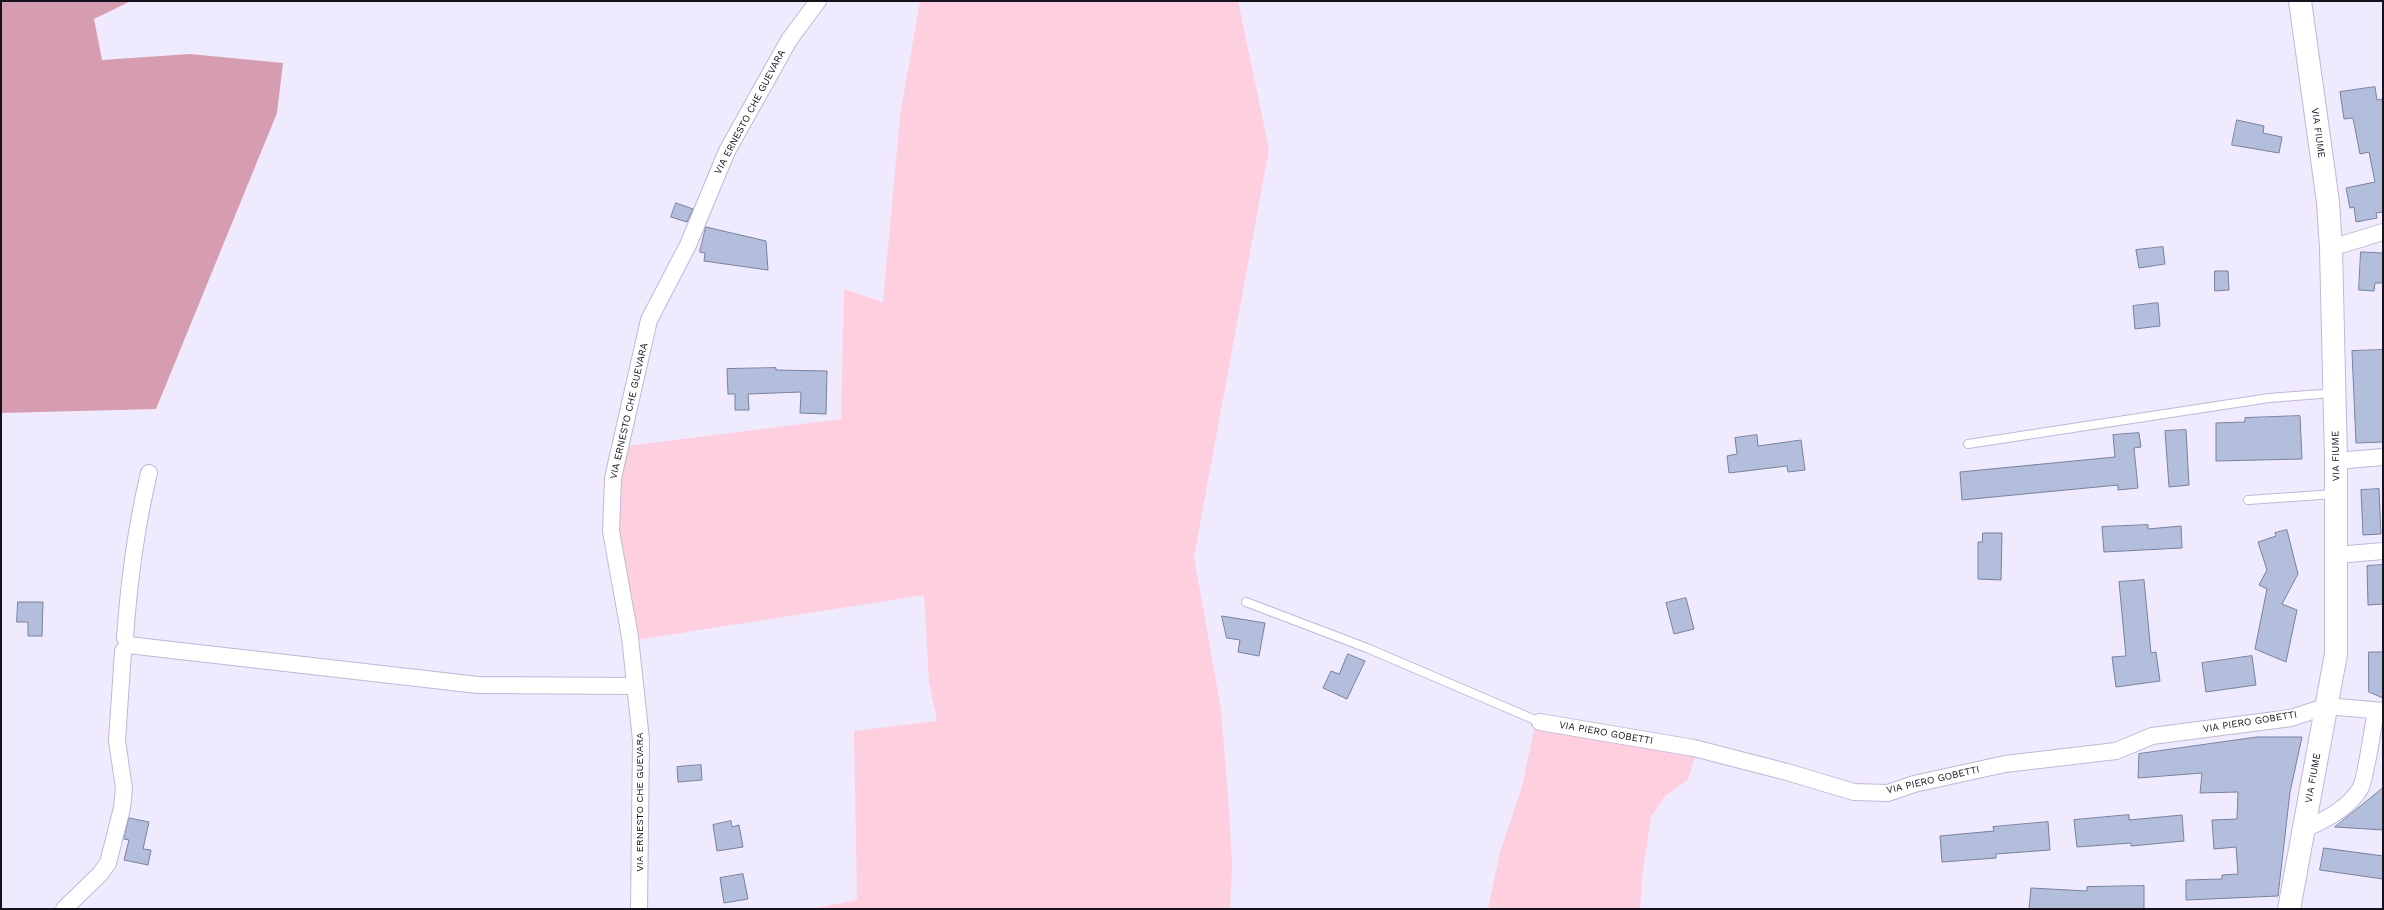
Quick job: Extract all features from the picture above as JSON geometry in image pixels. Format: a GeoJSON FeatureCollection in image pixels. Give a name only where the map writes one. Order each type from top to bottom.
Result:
{"type":"FeatureCollection","features":[{"type":"Feature","properties":{"kind":"street","name":"VIA ERNESTO CHE GUEVARA"},"geometry":{"type":"LineString","coordinates":[[639,909],[641,740],[630,637],[611,531],[613,478],[649,320],[688,245],[728,151],[790,40],[818,1]]}},
{"type":"Feature","properties":{"kind":"street","name":"VIA FIUME"},"geometry":{"type":"LineString","coordinates":[[2289,909],[2336,654],[2336,461],[2331,248],[2328,202],[2300,1]]}},
{"type":"Feature","properties":{"kind":"street"},"geometry":{"type":"LineString","coordinates":[[2331,248],[2383,232]]}},
{"type":"Feature","properties":{"kind":"street"},"geometry":{"type":"LineString","coordinates":[[2336,461],[2383,457]]}},
{"type":"Feature","properties":{"kind":"street"},"geometry":{"type":"LineString","coordinates":[[128,644],[125,637],[130,569],[138,517],[149,473]]}},
{"type":"Feature","properties":{"kind":"street"},"geometry":{"type":"LineString","coordinates":[[2337,555],[2383,551]]}},
{"type":"Feature","properties":{"kind":"street"},"geometry":{"type":"LineString","coordinates":[[128,644],[478,685],[635,686]]}},
{"type":"Feature","properties":{"kind":"street"},"geometry":{"type":"LineString","coordinates":[[64,909],[100,874],[108,863],[122,808],[124,788],[117,741],[123,650],[128,644]]}},
{"type":"Feature","properties":{"kind":"street"},"geometry":{"type":"LineString","coordinates":[[2304,829],[2323,822],[2342,807],[2361,788],[2380,711],[2326,706]]}},
{"type":"Feature","properties":{"kind":"street","name":"VIA PIERO GOBETTI"},"geometry":{"type":"LineString","coordinates":[[1540,722],[1694,748],[1787,772],[1854,792],[1888,792],[1914,784],[2005,764],[2116,751],[2152,736],[2291,718],[2326,706]]}},
{"type":"Feature","properties":{"kind":"lane"},"geometry":{"type":"LineString","coordinates":[[1968,444],[2269,398],[2334,393]]}},
{"type":"Feature","properties":{"kind":"lane"},"geometry":{"type":"LineString","coordinates":[[2248,500],[2336,494]]}},
{"type":"Feature","properties":{"kind":"lane"},"geometry":{"type":"LineString","coordinates":[[1246,602],[1367,648],[1540,722]]}},
{"type":"Feature","properties":{"kind":"shaded area"},"geometry":{"type":"Polygon","coordinates":[[[1,1],[131,1],[94,19],[102,60],[190,54],[283,63],[277,113],[156,409],[1,413],[1,1]]]}},
{"type":"Feature","properties":{"kind":"shaded area"},"geometry":{"type":"Polygon","coordinates":[[[920,1],[1238,1],[1269,149],[1194,557],[1221,709],[1232,865],[1230,909],[810,909],[857,900],[854,731],[937,721],[929,682],[924,595],[636,640],[617,530],[619,479],[627,446],[841,419],[844,289],[883,302],[900,116],[920,1]]]}},
{"type":"Feature","properties":{"kind":"shaded area"},"geometry":{"type":"Polygon","coordinates":[[[1537,726],[1696,754],[1688,780],[1664,797],[1651,817],[1642,878],[1640,909],[1488,909],[1500,852],[1522,787],[1533,734],[1537,726]]]}},
{"type":"Feature","properties":{"kind":"building"},"geometry":{"type":"Polygon","coordinates":[[[2375,87],[2377,100],[2382,99],[2383,109],[2383,212],[2376,213],[2377,218],[2356,222],[2354,207],[2350,208],[2346,188],[2375,182],[2369,152],[2360,154],[2353,118],[2344,119],[2340,92],[2375,87]]]}},
{"type":"Feature","properties":{"kind":"building"},"geometry":{"type":"Polygon","coordinates":[[[2237,120],[2264,126],[2263,133],[2282,137],[2279,153],[2232,145],[2237,120]]]}},
{"type":"Feature","properties":{"kind":"building"},"geometry":{"type":"Polygon","coordinates":[[[676,203],[693,209],[687,222],[671,217],[676,203]]]}},
{"type":"Feature","properties":{"kind":"building"},"geometry":{"type":"Polygon","coordinates":[[[706,227],[766,241],[768,270],[704,261],[705,253],[700,252],[706,227]]]}},
{"type":"Feature","properties":{"kind":"building"},"geometry":{"type":"Polygon","coordinates":[[[2163,247],[2165,264],[2139,268],[2136,250],[2163,247]]]}},
{"type":"Feature","properties":{"kind":"building"},"geometry":{"type":"Polygon","coordinates":[[[2361,252],[2383,253],[2383,283],[2375,283],[2374,291],[2359,290],[2361,252]]]}},
{"type":"Feature","properties":{"kind":"building"},"geometry":{"type":"Polygon","coordinates":[[[2215,271],[2228,271],[2229,290],[2215,291],[2215,271]]]}},
{"type":"Feature","properties":{"kind":"building"},"geometry":{"type":"Polygon","coordinates":[[[2158,303],[2160,326],[2135,329],[2133,306],[2158,303]]]}},
{"type":"Feature","properties":{"kind":"building"},"geometry":{"type":"Polygon","coordinates":[[[2383,350],[2383,442],[2356,443],[2352,351],[2383,350]]]}},
{"type":"Feature","properties":{"kind":"building"},"geometry":{"type":"Polygon","coordinates":[[[776,368],[776,370],[827,371],[826,414],[800,413],[801,392],[748,394],[749,410],[735,410],[735,394],[728,394],[727,369],[776,368]]]}},
{"type":"Feature","properties":{"kind":"building"},"geometry":{"type":"Polygon","coordinates":[[[2300,416],[2302,459],[2216,461],[2216,423],[2245,422],[2245,418],[2300,416]]]}},
{"type":"Feature","properties":{"kind":"building"},"geometry":{"type":"Polygon","coordinates":[[[2186,430],[2189,485],[2169,487],[2165,431],[2186,430]]]}},
{"type":"Feature","properties":{"kind":"building"},"geometry":{"type":"Polygon","coordinates":[[[2139,433],[2141,447],[2134,448],[2138,488],[2118,490],[2118,485],[1962,500],[1960,472],[2115,457],[2113,435],[2139,433]]]}},
{"type":"Feature","properties":{"kind":"building"},"geometry":{"type":"Polygon","coordinates":[[[1757,435],[1758,446],[1801,440],[1805,470],[1788,472],[1787,466],[1729,473],[1727,456],[1737,454],[1735,438],[1757,435]]]}},
{"type":"Feature","properties":{"kind":"building"},"geometry":{"type":"Polygon","coordinates":[[[2379,489],[2381,534],[2363,535],[2361,490],[2379,489]]]}},
{"type":"Feature","properties":{"kind":"building"},"geometry":{"type":"Polygon","coordinates":[[[2148,525],[2148,529],[2181,526],[2182,548],[2104,552],[2102,527],[2148,525]]]}},
{"type":"Feature","properties":{"kind":"building"},"geometry":{"type":"Polygon","coordinates":[[[2287,530],[2298,574],[2282,604],[2297,610],[2286,662],[2255,649],[2267,589],[2259,585],[2267,570],[2258,542],[2276,536],[2275,533],[2287,530]]]}},
{"type":"Feature","properties":{"kind":"building"},"geometry":{"type":"Polygon","coordinates":[[[1983,533],[2002,533],[2001,580],[1978,579],[1978,542],[1982,542],[1983,533]]]}},
{"type":"Feature","properties":{"kind":"building"},"geometry":{"type":"Polygon","coordinates":[[[2383,565],[2383,604],[2368,605],[2367,566],[2383,565]]]}},
{"type":"Feature","properties":{"kind":"building"},"geometry":{"type":"Polygon","coordinates":[[[2144,580],[2151,653],[2156,652],[2160,681],[2116,687],[2112,657],[2126,656],[2119,582],[2144,580]]]}},
{"type":"Feature","properties":{"kind":"building"},"geometry":{"type":"Polygon","coordinates":[[[1686,598],[1694,629],[1674,634],[1666,603],[1686,598]]]}},
{"type":"Feature","properties":{"kind":"building"},"geometry":{"type":"Polygon","coordinates":[[[18,602],[43,602],[42,636],[28,636],[28,622],[17,622],[18,602]]]}},
{"type":"Feature","properties":{"kind":"building"},"geometry":{"type":"Polygon","coordinates":[[[1222,616],[1265,623],[1259,656],[1238,652],[1240,640],[1227,638],[1222,616]]]}},
{"type":"Feature","properties":{"kind":"building"},"geometry":{"type":"Polygon","coordinates":[[[2369,652],[2383,652],[2383,698],[2369,692],[2369,652]]]}},
{"type":"Feature","properties":{"kind":"building"},"geometry":{"type":"Polygon","coordinates":[[[1348,654],[1365,661],[1347,699],[1323,688],[1331,671],[1339,674],[1348,654]]]}},
{"type":"Feature","properties":{"kind":"building"},"geometry":{"type":"Polygon","coordinates":[[[2252,656],[2256,685],[2206,692],[2202,663],[2252,656]]]}},
{"type":"Feature","properties":{"kind":"building"},"geometry":{"type":"Polygon","coordinates":[[[2257,737],[2302,737],[2290,792],[2278,896],[2186,900],[2186,880],[2222,879],[2222,875],[2238,874],[2236,847],[2214,849],[2212,820],[2237,819],[2238,792],[2200,793],[2202,773],[2138,778],[2139,754],[2257,737]]]}},
{"type":"Feature","properties":{"kind":"building"},"geometry":{"type":"Polygon","coordinates":[[[701,765],[702,780],[678,782],[677,767],[701,765]]]}},
{"type":"Feature","properties":{"kind":"building"},"geometry":{"type":"Polygon","coordinates":[[[2383,788],[2383,830],[2335,827],[2383,788]]]}},
{"type":"Feature","properties":{"kind":"building"},"geometry":{"type":"Polygon","coordinates":[[[2129,815],[2129,820],[2182,815],[2184,841],[2131,846],[2131,843],[2077,847],[2074,820],[2129,815]]]}},
{"type":"Feature","properties":{"kind":"building"},"geometry":{"type":"Polygon","coordinates":[[[129,818],[149,822],[143,849],[151,850],[148,865],[124,860],[129,840],[124,839],[129,818]]]}},
{"type":"Feature","properties":{"kind":"building"},"geometry":{"type":"Polygon","coordinates":[[[731,821],[732,827],[739,825],[743,847],[717,851],[713,825],[731,821]]]}},
{"type":"Feature","properties":{"kind":"building"},"geometry":{"type":"Polygon","coordinates":[[[2048,822],[2050,850],[1996,854],[1996,858],[1942,862],[1940,836],[1994,831],[1993,827],[2048,822]]]}},
{"type":"Feature","properties":{"kind":"building"},"geometry":{"type":"Polygon","coordinates":[[[2324,848],[2383,856],[2383,879],[2320,870],[2324,848]]]}},
{"type":"Feature","properties":{"kind":"building"},"geometry":{"type":"Polygon","coordinates":[[[743,874],[748,899],[724,903],[720,878],[743,874]]]}},
{"type":"Feature","properties":{"kind":"building"},"geometry":{"type":"Polygon","coordinates":[[[2144,886],[2144,909],[2029,909],[2031,888],[2087,891],[2087,887],[2144,886]]]}}]}
